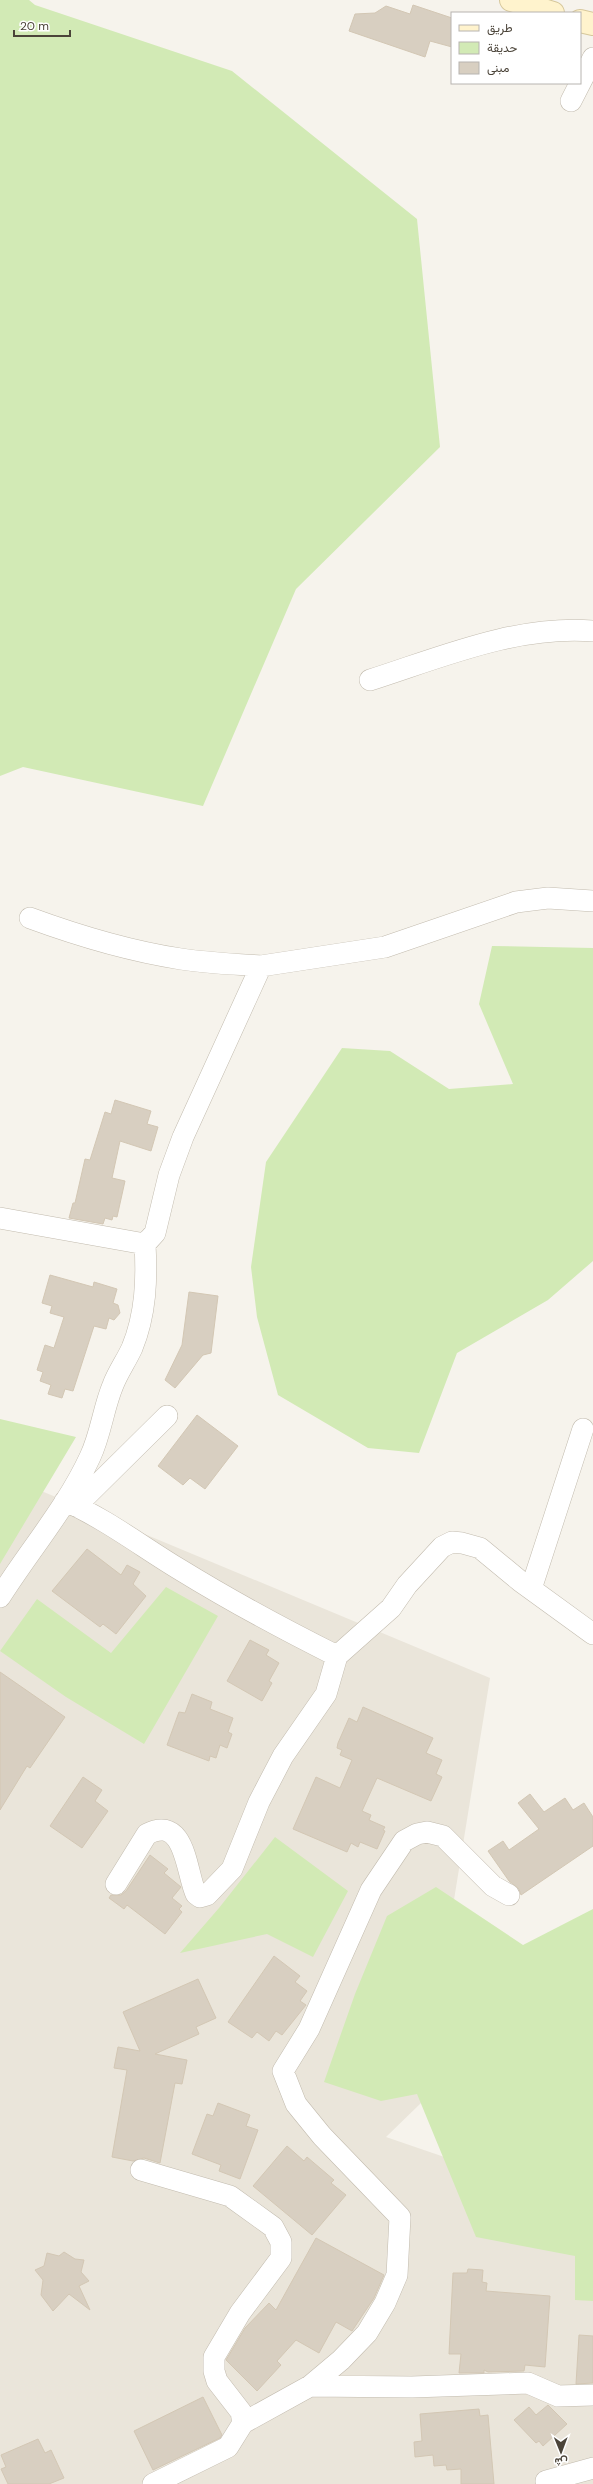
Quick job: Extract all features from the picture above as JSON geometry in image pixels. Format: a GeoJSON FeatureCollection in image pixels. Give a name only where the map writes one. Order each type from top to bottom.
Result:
{"type":"FeatureCollection","features":[{"type":"Feature","properties":{"kind":"main road"},"geometry":{"type":"LineString","coordinates":[[511,0],[550,12]]}},
{"type":"Feature","properties":{"kind":"main road"},"geometry":{"type":"LineString","coordinates":[[581,21],[593,24]]}},
{"type":"Feature","properties":{"kind":"street"},"geometry":{"type":"LineString","coordinates":[[581,82],[593,58]]}},
{"type":"Feature","properties":{"kind":"street"},"geometry":{"type":"LineString","coordinates":[[571,102],[580,84]]}},
{"type":"Feature","properties":{"kind":"street"},"geometry":{"type":"LineString","coordinates":[[370,680],[501,638],[564,629],[593,631]]}},
{"type":"Feature","properties":{"kind":"street"},"geometry":{"type":"LineString","coordinates":[[30,918],[100,941],[141,951],[181,959],[261,966],[385,947],[516,902],[548,898],[593,901]]}},
{"type":"Feature","properties":{"kind":"street"},"geometry":{"type":"LineString","coordinates":[[70,1504],[99,1438],[106,1402],[132,1348],[140,1324],[147,1276],[146,1244],[155,1233],[169,1175],[183,1137],[261,966]]}},
{"type":"Feature","properties":{"kind":"street"},"geometry":{"type":"LineString","coordinates":[[0,1218],[146,1244]]}},
{"type":"Feature","properties":{"kind":"street"},"geometry":{"type":"LineString","coordinates":[[0,1597],[70,1504],[167,1416]]}},
{"type":"Feature","properties":{"kind":"street"},"geometry":{"type":"LineString","coordinates":[[531,1589],[583,1429]]}},
{"type":"Feature","properties":{"kind":"street"},"geometry":{"type":"LineString","coordinates":[[70,1504],[88,1511],[159,1557],[266,1621],[337,1656]]}},
{"type":"Feature","properties":{"kind":"street"},"geometry":{"type":"LineString","coordinates":[[116,1884],[147,1834],[156,1830],[165,1830],[181,1844],[186,1855],[196,1894],[200,1897],[207,1895],[222,1881],[232,1868],[259,1802],[284,1756],[326,1694],[337,1656],[391,1608],[407,1585],[442,1547],[452,1542],[467,1543],[480,1548],[531,1589],[593,1634]]}},
{"type":"Feature","properties":{"kind":"street"},"geometry":{"type":"LineString","coordinates":[[153,2484],[228,2447],[243,2423],[310,2386],[341,2360],[367,2332],[386,2303],[397,2275],[400,2217],[322,2136],[296,2104],[283,2071],[309,2029],[371,1890],[404,1841],[418,1834],[427,1832],[443,1836],[493,1886],[509,1895]]}},
{"type":"Feature","properties":{"kind":"street"},"geometry":{"type":"LineString","coordinates":[[141,2170],[230,2196],[273,2226],[281,2242],[281,2258],[240,2314],[214,2357],[214,2371],[217,2381],[241,2412],[243,2423]]}},
{"type":"Feature","properties":{"kind":"street"},"geometry":{"type":"LineString","coordinates":[[310,2386],[412,2387],[528,2383],[558,2396],[593,2395]]}},
{"type":"Feature","properties":{"kind":"street"},"geometry":{"type":"LineString","coordinates":[[546,2481],[593,2468]]}},
{"type":"Feature","properties":{"kind":"shaded area"},"geometry":{"type":"Polygon","coordinates":[[[27,1485],[490,1678],[421,2103],[386,2137],[593,2208],[593,2484],[0,2484],[0,1529],[27,1485]]]}},
{"type":"Feature","properties":{"kind":"green space"},"geometry":{"type":"Polygon","coordinates":[[[0,0],[29,0],[35,5],[232,71],[417,219],[440,447],[296,589],[203,806],[23,767],[0,776],[0,0]]]}},
{"type":"Feature","properties":{"kind":"green space"},"geometry":{"type":"Polygon","coordinates":[[[492,946],[593,948],[593,1261],[548,1300],[457,1353],[419,1453],[368,1448],[278,1395],[257,1317],[251,1267],[266,1162],[342,1048],[390,1051],[449,1089],[513,1084],[479,1004],[492,946]]]}},
{"type":"Feature","properties":{"kind":"green space"},"geometry":{"type":"Polygon","coordinates":[[[0,1419],[76,1437],[0,1564],[0,1419]]]}},
{"type":"Feature","properties":{"kind":"green space"},"geometry":{"type":"Polygon","coordinates":[[[166,1587],[218,1616],[144,1744],[66,1697],[0,1651],[37,1599],[111,1653],[166,1587]]]}},
{"type":"Feature","properties":{"kind":"green space"},"geometry":{"type":"Polygon","coordinates":[[[275,1837],[348,1891],[313,1957],[267,1934],[180,1953],[219,1908],[275,1837]]]}},
{"type":"Feature","properties":{"kind":"green space"},"geometry":{"type":"Polygon","coordinates":[[[436,1887],[523,1945],[593,1909],[593,2301],[575,2300],[575,2256],[476,2237],[417,2094],[381,2101],[324,2082],[355,1994],[387,1916],[436,1887]]]}},
{"type":"Feature","properties":{"kind":"building"},"geometry":{"type":"Polygon","coordinates":[[[413,5],[451,18],[451,47],[430,41],[425,57],[349,31],[355,14],[375,13],[386,6],[410,14],[413,5]]]}},
{"type":"Feature","properties":{"kind":"building"},"geometry":{"type":"Polygon","coordinates":[[[115,1100],[151,1111],[147,1124],[158,1127],[151,1151],[120,1141],[112,1178],[125,1181],[117,1217],[113,1216],[112,1220],[105,1218],[103,1224],[69,1218],[73,1203],[75,1203],[85,1159],[90,1160],[105,1112],[111,1114],[115,1100]]]}},
{"type":"Feature","properties":{"kind":"building"},"geometry":{"type":"Polygon","coordinates":[[[50,1275],[93,1287],[94,1282],[117,1289],[113,1303],[118,1305],[120,1313],[114,1320],[109,1318],[106,1329],[94,1326],[73,1391],[65,1389],[62,1398],[48,1394],[51,1385],[40,1381],[43,1372],[37,1370],[45,1345],[54,1348],[64,1317],[50,1313],[52,1306],[42,1303],[50,1275]]]}},
{"type":"Feature","properties":{"kind":"building"},"geometry":{"type":"Polygon","coordinates":[[[189,1292],[218,1296],[211,1353],[203,1355],[175,1388],[165,1380],[182,1345],[189,1292]]]}},
{"type":"Feature","properties":{"kind":"building"},"geometry":{"type":"Polygon","coordinates":[[[197,1415],[238,1446],[205,1489],[190,1478],[183,1485],[158,1466],[197,1415]]]}},
{"type":"Feature","properties":{"kind":"building"},"geometry":{"type":"Polygon","coordinates":[[[87,1549],[121,1575],[127,1565],[140,1572],[133,1584],[146,1596],[116,1634],[103,1624],[100,1627],[52,1591],[87,1549]]]}},
{"type":"Feature","properties":{"kind":"building"},"geometry":{"type":"Polygon","coordinates":[[[250,1640],[269,1650],[266,1655],[279,1663],[269,1681],[272,1683],[262,1701],[227,1681],[250,1640]]]}},
{"type":"Feature","properties":{"kind":"building"},"geometry":{"type":"Polygon","coordinates":[[[0,1672],[65,1717],[30,1768],[27,1766],[0,1810],[0,1672]]]}},
{"type":"Feature","properties":{"kind":"building"},"geometry":{"type":"Polygon","coordinates":[[[192,1694],[212,1702],[210,1709],[233,1718],[228,1732],[232,1734],[227,1748],[220,1745],[216,1758],[210,1756],[209,1761],[167,1745],[179,1712],[185,1713],[192,1694]]]}},
{"type":"Feature","properties":{"kind":"building"},"geometry":{"type":"Polygon","coordinates":[[[363,1707],[433,1738],[426,1753],[442,1760],[436,1774],[442,1777],[431,1801],[377,1778],[362,1811],[371,1815],[369,1820],[385,1827],[383,1830],[385,1831],[377,1849],[360,1842],[358,1847],[351,1843],[347,1852],[293,1829],[316,1777],[340,1788],[352,1760],[340,1755],[342,1750],[337,1748],[338,1743],[349,1718],[357,1722],[363,1707]]]}},
{"type":"Feature","properties":{"kind":"building"},"geometry":{"type":"Polygon","coordinates":[[[83,1777],[102,1790],[95,1801],[108,1811],[82,1848],[50,1826],[83,1777]]]}},
{"type":"Feature","properties":{"kind":"building"},"geometry":{"type":"Polygon","coordinates":[[[530,1794],[544,1812],[565,1798],[573,1810],[584,1803],[593,1817],[593,1846],[521,1895],[519,1889],[509,1881],[488,1851],[503,1841],[509,1850],[539,1829],[518,1803],[530,1794]]]}},
{"type":"Feature","properties":{"kind":"building"},"geometry":{"type":"Polygon","coordinates":[[[150,1855],[168,1869],[164,1873],[181,1887],[172,1898],[182,1906],[179,1909],[182,1912],[165,1934],[127,1905],[124,1909],[109,1898],[111,1895],[121,1895],[126,1891],[150,1855]]]}},
{"type":"Feature","properties":{"kind":"building"},"geometry":{"type":"Polygon","coordinates":[[[274,1956],[300,1976],[295,1982],[307,1991],[300,2001],[306,2005],[282,2035],[276,2031],[269,2041],[257,2032],[252,2038],[228,2022],[274,1956]]]}},
{"type":"Feature","properties":{"kind":"building"},"geometry":{"type":"Polygon","coordinates":[[[198,1979],[216,2018],[196,2027],[199,2034],[155,2054],[187,2060],[182,2084],[175,2083],[160,2163],[144,2158],[133,2161],[112,2157],[127,2070],[114,2068],[118,2047],[140,2051],[123,2012],[198,1979]]]}},
{"type":"Feature","properties":{"kind":"building"},"geometry":{"type":"Polygon","coordinates":[[[218,2103],[250,2115],[246,2126],[258,2130],[240,2179],[219,2171],[221,2165],[192,2154],[207,2114],[213,2116],[218,2103]]]}},
{"type":"Feature","properties":{"kind":"building"},"geometry":{"type":"Polygon","coordinates":[[[287,2146],[304,2161],[307,2157],[334,2180],[331,2183],[346,2195],[312,2235],[253,2186],[287,2146]]]}},
{"type":"Feature","properties":{"kind":"building"},"geometry":{"type":"Polygon","coordinates":[[[316,2238],[384,2275],[374,2298],[352,2331],[336,2322],[319,2353],[296,2340],[277,2361],[281,2365],[257,2391],[226,2360],[245,2328],[269,2303],[276,2310],[316,2238]]]}},
{"type":"Feature","properties":{"kind":"building"},"geometry":{"type":"Polygon","coordinates":[[[64,2252],[75,2259],[84,2260],[81,2272],[89,2281],[79,2286],[90,2310],[69,2294],[53,2311],[41,2295],[43,2280],[35,2270],[44,2266],[47,2253],[59,2256],[64,2252]]]}},
{"type":"Feature","properties":{"kind":"building"},"geometry":{"type":"Polygon","coordinates":[[[468,2269],[483,2270],[482,2282],[487,2283],[486,2291],[550,2296],[545,2367],[525,2365],[524,2371],[488,2372],[484,2370],[484,2373],[459,2373],[461,2354],[449,2354],[453,2273],[467,2273],[468,2269]]]}},
{"type":"Feature","properties":{"kind":"building"},"geometry":{"type":"Polygon","coordinates":[[[579,2335],[593,2336],[593,2383],[576,2384],[579,2335]]]}},
{"type":"Feature","properties":{"kind":"building"},"geometry":{"type":"Polygon","coordinates":[[[203,2397],[222,2435],[220,2438],[153,2470],[134,2431],[203,2397]]]}},
{"type":"Feature","properties":{"kind":"building"},"geometry":{"type":"Polygon","coordinates":[[[548,2405],[567,2424],[543,2446],[539,2441],[536,2443],[514,2420],[529,2407],[536,2415],[548,2405]]]}},
{"type":"Feature","properties":{"kind":"building"},"geometry":{"type":"Polygon","coordinates":[[[479,2409],[480,2416],[488,2415],[494,2484],[461,2484],[461,2469],[447,2470],[446,2465],[434,2466],[433,2455],[415,2457],[414,2442],[422,2441],[420,2414],[479,2409]]]}},
{"type":"Feature","properties":{"kind":"building"},"geometry":{"type":"Polygon","coordinates":[[[38,2439],[45,2453],[51,2450],[64,2478],[49,2484],[8,2484],[1,2469],[6,2467],[1,2455],[38,2439]]]}}]}
